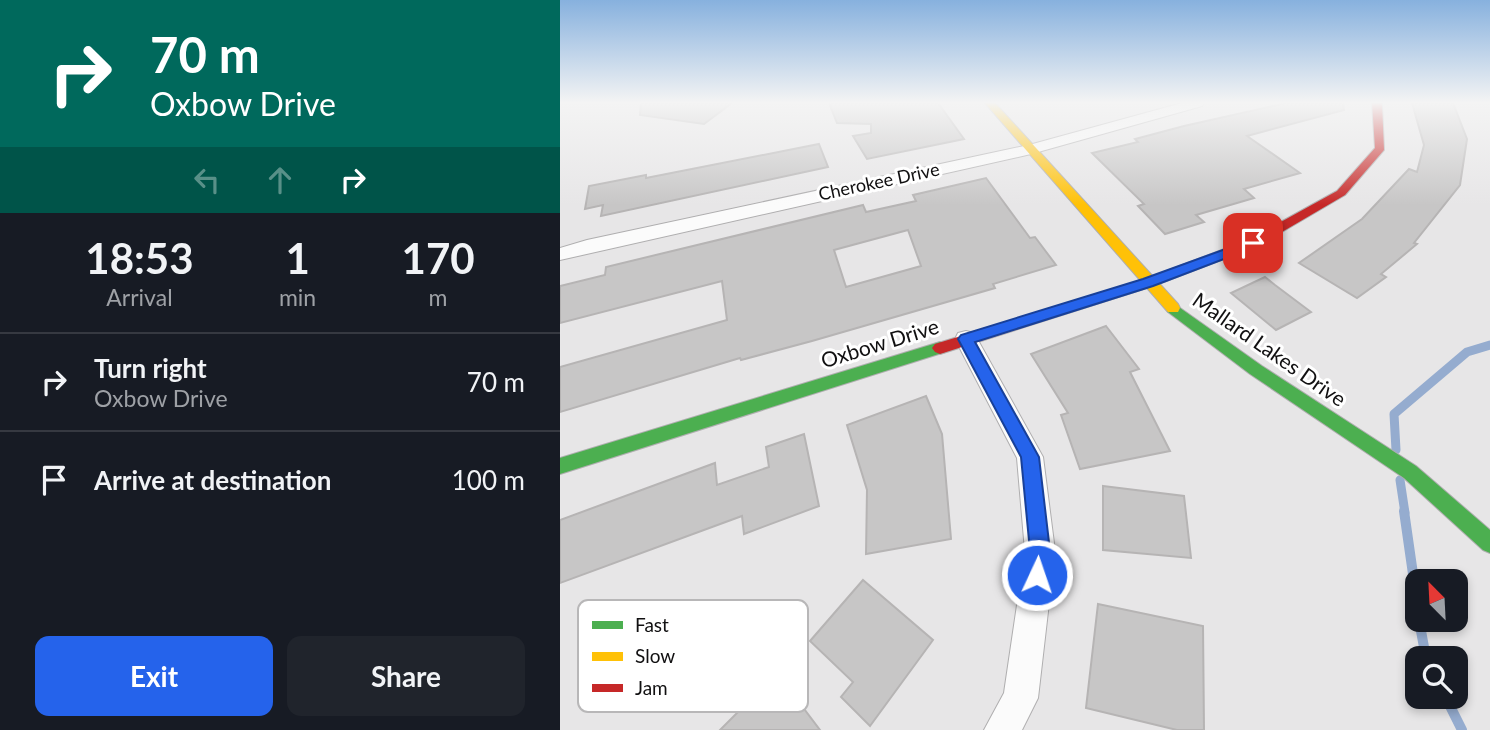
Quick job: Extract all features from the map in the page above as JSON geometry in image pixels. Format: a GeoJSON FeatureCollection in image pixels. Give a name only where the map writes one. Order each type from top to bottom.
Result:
{"type":"FeatureCollection","features":[{"type":"Feature","properties":{"kind":"street","name":"Mallard Lakes Drive"},"geometry":{"type":"LineString","coordinates":[[1020,137],[1166,303],[1256,370],[1410,472],[1490,543]]}},
{"type":"Feature","properties":{"kind":"street","name":"Cherokee Drive"},"geometry":{"type":"LineString","coordinates":[[560,254],[1074,137]]}},
{"type":"Feature","properties":{"kind":"street","name":"Oxbow Drive"},"geometry":{"type":"LineString","coordinates":[[560,466],[1148,283],[1253,243],[1340,194],[1380,148],[1379,137]]}},
{"type":"Feature","properties":{"kind":"street"},"geometry":{"type":"LineString","coordinates":[[966,339],[1030,457],[1040,551],[1021,698],[1002,730]]}},
{"type":"Feature","properties":{"kind":"building"},"geometry":{"type":"Polygon","coordinates":[[[854,137],[964,139],[867,159],[854,137]]]}},
{"type":"Feature","properties":{"kind":"building"},"geometry":{"type":"Polygon","coordinates":[[[1249,137],[1300,173],[1244,189],[1254,198],[1196,215],[1204,222],[1165,234],[1138,206],[1144,204],[1092,153],[1138,142],[1135,139],[1249,137]]]}},
{"type":"Feature","properties":{"kind":"building"},"geometry":{"type":"Polygon","coordinates":[[[1422,137],[1466,137],[1460,185],[1414,243],[1417,244],[1381,274],[1386,277],[1357,298],[1299,263],[1362,219],[1409,169],[1417,172],[1424,145],[1422,137]]]}},
{"type":"Feature","properties":{"kind":"building"},"geometry":{"type":"Polygon","coordinates":[[[819,144],[828,167],[601,216],[603,205],[585,209],[589,186],[646,175],[646,178],[819,144]]]}},
{"type":"Feature","properties":{"kind":"building"},"geometry":{"type":"Polygon","coordinates":[[[986,178],[1030,238],[1035,237],[1056,265],[993,284],[995,288],[812,341],[741,360],[740,358],[560,412],[560,367],[727,320],[722,281],[560,323],[560,286],[605,275],[606,267],[863,205],[866,212],[916,201],[913,195],[986,178]],[[908,230],[834,250],[846,287],[921,266],[908,230]]]}},
{"type":"Feature","properties":{"kind":"building"},"geometry":{"type":"Polygon","coordinates":[[[1265,277],[1311,312],[1276,330],[1231,293],[1265,277]]]}},
{"type":"Feature","properties":{"kind":"building"},"geometry":{"type":"Polygon","coordinates":[[[1106,326],[1139,369],[1130,372],[1170,451],[1080,469],[1061,415],[1068,413],[1031,354],[1106,326]]]}},
{"type":"Feature","properties":{"kind":"building"},"geometry":{"type":"Polygon","coordinates":[[[926,396],[942,434],[951,539],[866,554],[867,490],[847,425],[926,396]]]}},
{"type":"Feature","properties":{"kind":"building"},"geometry":{"type":"Polygon","coordinates":[[[804,434],[819,506],[744,534],[742,516],[560,583],[560,520],[715,463],[717,485],[769,467],[766,447],[804,434]]]}},
{"type":"Feature","properties":{"kind":"building"},"geometry":{"type":"Polygon","coordinates":[[[1103,486],[1184,496],[1191,558],[1103,550],[1103,486]]]}},
{"type":"Feature","properties":{"kind":"building"},"geometry":{"type":"Polygon","coordinates":[[[863,580],[933,640],[870,726],[841,697],[853,682],[810,641],[863,580]]]}},
{"type":"Feature","properties":{"kind":"building"},"geometry":{"type":"Polygon","coordinates":[[[1098,604],[1203,626],[1204,730],[1177,730],[1086,708],[1098,604]]]}},
{"type":"Feature","properties":{"kind":"building"},"geometry":{"type":"Polygon","coordinates":[[[738,712],[806,712],[820,730],[720,730],[738,712]]]}},
{"type":"Feature","properties":{"kind":"waterway"},"geometry":{"type":"LineString","coordinates":[[1396,450],[1394,414],[1467,352],[1490,345]]}},
{"type":"Feature","properties":{"kind":"waterway"},"geometry":{"type":"LineString","coordinates":[[1400,480],[1405,513]]}},
{"type":"Feature","properties":{"kind":"waterway"},"geometry":{"type":"LineString","coordinates":[[1404,511],[1412,569]]}},
{"type":"Feature","properties":{"kind":"waterway"},"geometry":{"type":"LineString","coordinates":[[1421,632],[1424,646]]}},
{"type":"Feature","properties":{"kind":"waterway"},"geometry":{"type":"LineString","coordinates":[[1452,709],[1462,730]]}},
{"type":"Feature","properties":{"kind":"traffic: fast"},"geometry":{"type":"LineString","coordinates":[[1173,308],[1256,370],[1410,472],[1490,543]]}},
{"type":"Feature","properties":{"kind":"traffic: fast"},"geometry":{"type":"LineString","coordinates":[[560,466],[940,348]]}},
{"type":"Feature","properties":{"kind":"traffic: slow"},"geometry":{"type":"LineString","coordinates":[[1020,137],[1173,308]]}},
{"type":"Feature","properties":{"kind":"traffic: jam"},"geometry":{"type":"LineString","coordinates":[[940,348],[1148,283],[1253,243],[1341,193],[1380,148],[1379,137]]}},
{"type":"Feature","properties":{"kind":"route"},"geometry":{"type":"LineString","coordinates":[[1037,575],[1040,551],[1030,457],[966,339],[1148,283],[1253,243]]}}]}
